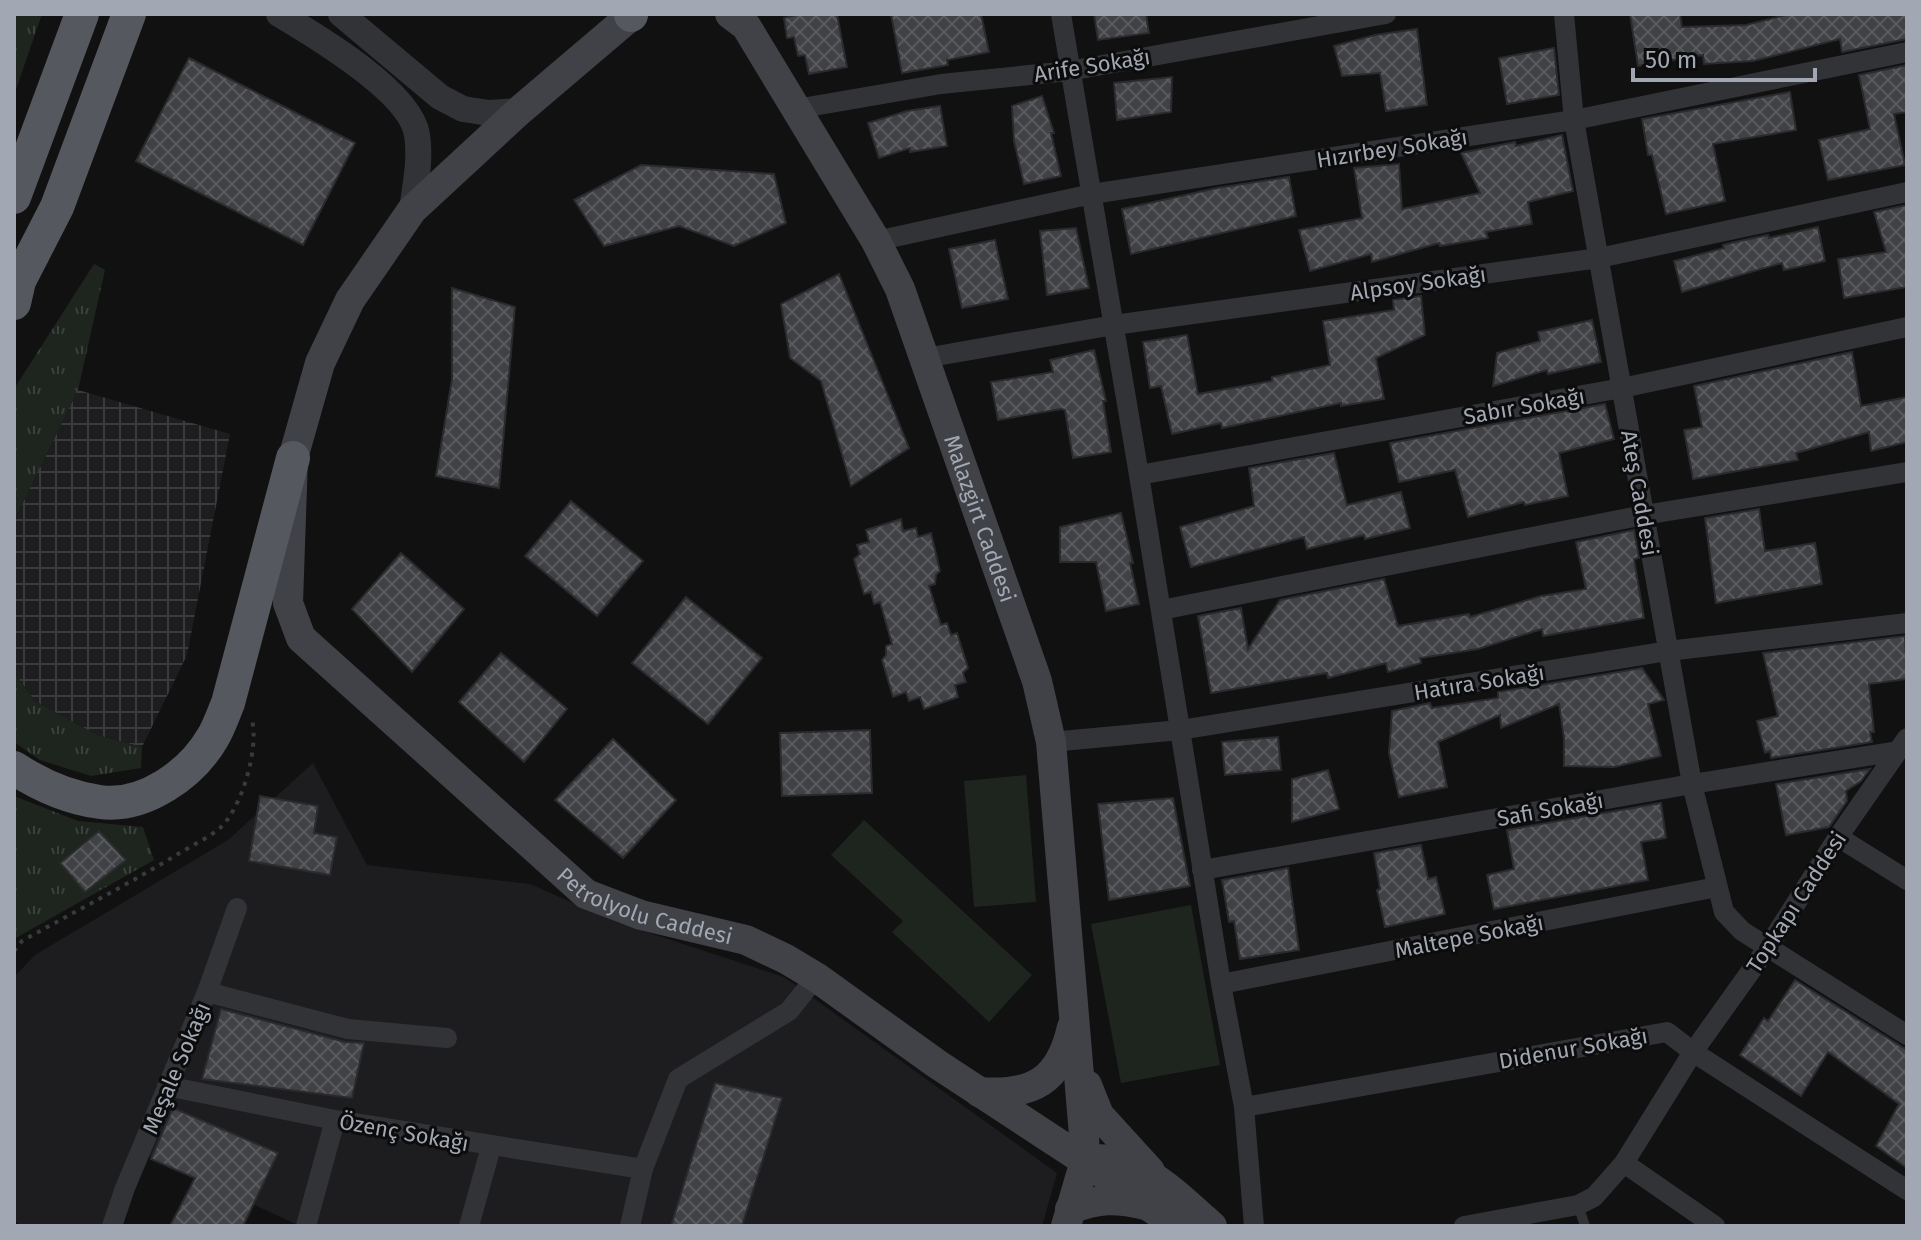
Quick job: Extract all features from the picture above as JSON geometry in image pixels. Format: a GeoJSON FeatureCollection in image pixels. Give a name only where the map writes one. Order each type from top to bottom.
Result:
{"type":"FeatureCollection","features":[{"type":"Feature","properties":{"kind":"highway"},"geometry":{"type":"LineString","coordinates":[[14,197],[82,14]]}},
{"type":"Feature","properties":{"kind":"highway"},"geometry":{"type":"LineString","coordinates":[[16,292],[57,207],[126,23]]}},
{"type":"Feature","properties":{"kind":"highway"},"geometry":{"type":"LineString","coordinates":[[14,768],[36,783],[103,803],[137,798],[167,785],[193,764],[213,738],[228,703],[293,458]]}},
{"type":"Feature","properties":{"kind":"main road","name":"Petrolyolu Caddesi"},"geometry":{"type":"LineString","coordinates":[[632,14],[519,111],[412,210],[350,300],[320,363],[293,458],[288,603],[301,638],[586,894],[641,915],[746,940],[816,977],[979,1092],[1085,1161],[1151,1191],[1177,1226]]}},
{"type":"Feature","properties":{"kind":"main road","name":"Malazgirt Caddesi"},"geometry":{"type":"LineString","coordinates":[[744,17],[876,241],[900,289],[1032,667],[1051,742],[1079,1064],[1085,1161],[1068,1218]]}},
{"type":"Feature","properties":{"kind":"main road"},"geometry":{"type":"LineString","coordinates":[[979,1092],[1011,1093],[1029,1089],[1046,1079],[1056,1069],[1064,1053],[1074,1019]]}},
{"type":"Feature","properties":{"kind":"main road","name":"Malazgirt Caddesi"},"geometry":{"type":"LineString","coordinates":[[1079,1064],[1099,1115],[1151,1191]]}},
{"type":"Feature","properties":{"kind":"main road"},"geometry":{"type":"LineString","coordinates":[[1068,1218],[1090,1202],[1151,1191],[1212,1226]]}},
{"type":"Feature","properties":{"kind":"street"},"geometry":{"type":"LineString","coordinates":[[279,14],[319,38],[382,85],[403,106],[417,134],[418,159],[412,210]]}},
{"type":"Feature","properties":{"kind":"street"},"geometry":{"type":"LineString","coordinates":[[341,14],[440,97],[463,109],[489,113],[519,111]]}},
{"type":"Feature","properties":{"kind":"street"},"geometry":{"type":"LineString","coordinates":[[1061,14],[1244,1107],[1254,1226]]}},
{"type":"Feature","properties":{"kind":"street","name":"Arife Sokağı"},"geometry":{"type":"LineString","coordinates":[[796,109],[941,84],[1069,71],[1386,14]]}},
{"type":"Feature","properties":{"kind":"street","name":"Ateş Caddesi"},"geometry":{"type":"LineString","coordinates":[[1564,14],[1574,120],[1668,651],[1692,784],[1724,912],[1731,922],[1768,947],[1907,1035]]}},
{"type":"Feature","properties":{"kind":"street","name":"Hızırbey Sokağı"},"geometry":{"type":"LineString","coordinates":[[876,241],[1092,194],[1574,120],[1907,52]]}},
{"type":"Feature","properties":{"kind":"street","name":"Alpsoy Sokağı"},"geometry":{"type":"LineString","coordinates":[[925,358],[1114,325],[1599,258],[1907,192]]}},
{"type":"Feature","properties":{"kind":"street","name":"Sabır Sokağı"},"geometry":{"type":"LineString","coordinates":[[1139,475],[1622,388],[1907,327]]}},
{"type":"Feature","properties":{"kind":"street"},"geometry":{"type":"LineString","coordinates":[[1161,610],[1644,515],[1907,472]]}},
{"type":"Feature","properties":{"kind":"street","name":"Hatıra Sokağı"},"geometry":{"type":"LineString","coordinates":[[1051,742],[1180,730],[1668,651],[1907,623]]}},
{"type":"Feature","properties":{"kind":"street","name":"Safi Sokağı"},"geometry":{"type":"LineString","coordinates":[[1202,870],[1904,748]]}},
{"type":"Feature","properties":{"kind":"street","name":"Topkapı Caddesi"},"geometry":{"type":"LineString","coordinates":[[1578,1205],[1594,1197],[1624,1163],[1693,1052],[1768,947],[1838,837],[1904,748]]}},
{"type":"Feature","properties":{"kind":"street"},"geometry":{"type":"LineString","coordinates":[[1838,837],[1907,880]]}},
{"type":"Feature","properties":{"kind":"street","name":"Maltepe Sokağı"},"geometry":{"type":"LineString","coordinates":[[1221,984],[1717,887]]}},
{"type":"Feature","properties":{"kind":"street","name":"Meşale Sokağı"},"geometry":{"type":"LineString","coordinates":[[112,1226],[207,992],[237,908]]}},
{"type":"Feature","properties":{"kind":"street"},"geometry":{"type":"LineString","coordinates":[[630,1226],[643,1169],[678,1079],[789,1011],[816,977]]}},
{"type":"Feature","properties":{"kind":"street"},"geometry":{"type":"LineString","coordinates":[[207,992],[348,1029],[447,1038]]}},
{"type":"Feature","properties":{"kind":"street","name":"Didenur Sokağı"},"geometry":{"type":"LineString","coordinates":[[1244,1107],[1667,1032],[1693,1052],[1907,1190]]}},
{"type":"Feature","properties":{"kind":"street","name":"Özenç Sokağı"},"geometry":{"type":"LineString","coordinates":[[167,1086],[335,1120],[643,1169]]}},
{"type":"Feature","properties":{"kind":"street"},"geometry":{"type":"LineString","coordinates":[[306,1226],[335,1120]]}},
{"type":"Feature","properties":{"kind":"street"},"geometry":{"type":"LineString","coordinates":[[469,1226],[491,1147]]}},
{"type":"Feature","properties":{"kind":"street"},"geometry":{"type":"LineString","coordinates":[[1624,1163],[1715,1226]]}},
{"type":"Feature","properties":{"kind":"street"},"geometry":{"type":"LineString","coordinates":[[1464,1226],[1578,1205]]}},
{"type":"Feature","properties":{"kind":"lane"},"geometry":{"type":"LineString","coordinates":[[1578,1205],[1585,1226]]}},
{"type":"Feature","properties":{"kind":"path"},"geometry":{"type":"LineString","coordinates":[[14,951],[22,941],[163,863],[221,827],[233,808],[252,763],[255,731],[252,717]]}},
{"type":"Feature","properties":{"kind":"shaded area"},"geometry":{"type":"Polygon","coordinates":[[[78,390],[230,434],[187,655],[142,747],[97,735],[35,701],[14,672],[14,521],[78,390]]]}},
{"type":"Feature","properties":{"kind":"shaded area"},"geometry":{"type":"Polygon","coordinates":[[[313,763],[367,865],[530,884],[616,922],[784,977],[1057,1173],[1042,1226],[300,1226],[140,1152],[102,1226],[21,1226],[14,1220],[14,977],[35,955],[228,840],[313,763]]]}},
{"type":"Feature","properties":{"kind":"green space"},"geometry":{"type":"Polygon","coordinates":[[[14,14],[42,14],[14,95],[14,14]]]}},
{"type":"Feature","properties":{"kind":"green space"},"geometry":{"type":"Polygon","coordinates":[[[94,264],[105,270],[78,390],[14,521],[14,389],[94,264]]]}},
{"type":"Feature","properties":{"kind":"green space"},"geometry":{"type":"Polygon","coordinates":[[[14,672],[35,701],[97,735],[142,747],[141,768],[91,776],[40,760],[14,742],[14,672]]]}},
{"type":"Feature","properties":{"kind":"green space"},"geometry":{"type":"Polygon","coordinates":[[[1026,775],[1036,902],[974,907],[964,781],[1026,775]]]}},
{"type":"Feature","properties":{"kind":"green space"},"geometry":{"type":"Polygon","coordinates":[[[14,796],[78,821],[143,827],[154,860],[14,939],[14,796]]]}},
{"type":"Feature","properties":{"kind":"green space"},"geometry":{"type":"Polygon","coordinates":[[[864,820],[1032,975],[989,1022],[892,932],[903,921],[831,855],[864,820]]]}},
{"type":"Feature","properties":{"kind":"green space"},"geometry":{"type":"Polygon","coordinates":[[[1191,905],[1220,1065],[1121,1083],[1091,924],[1191,905]]]}},
{"type":"Feature","properties":{"kind":"building"},"geometry":{"type":"Polygon","coordinates":[[[800,14],[837,14],[847,67],[809,74],[805,55],[798,56],[794,37],[787,38],[784,18],[800,14]]]}},
{"type":"Feature","properties":{"kind":"building"},"geometry":{"type":"Polygon","coordinates":[[[891,14],[981,14],[989,52],[947,60],[948,65],[902,73],[891,14]]]}},
{"type":"Feature","properties":{"kind":"building"},"geometry":{"type":"Polygon","coordinates":[[[1094,14],[1146,14],[1149,33],[1098,40],[1094,14]]]}},
{"type":"Feature","properties":{"kind":"building"},"geometry":{"type":"Polygon","coordinates":[[[1630,14],[1680,14],[1682,27],[1746,25],[1790,14],[1907,14],[1907,39],[1842,52],[1840,39],[1753,61],[1704,64],[1703,55],[1638,66],[1630,14]]]}},
{"type":"Feature","properties":{"kind":"building"},"geometry":{"type":"Polygon","coordinates":[[[1417,29],[1427,105],[1386,111],[1380,73],[1342,76],[1334,46],[1375,35],[1417,29]]]}},
{"type":"Feature","properties":{"kind":"building"},"geometry":{"type":"Polygon","coordinates":[[[1554,48],[1559,95],[1507,104],[1499,58],[1554,48]]]}},
{"type":"Feature","properties":{"kind":"building"},"geometry":{"type":"Polygon","coordinates":[[[189,58],[355,143],[303,245],[136,161],[189,58]]]}},
{"type":"Feature","properties":{"kind":"building"},"geometry":{"type":"Polygon","coordinates":[[[1907,65],[1907,112],[1894,114],[1905,165],[1828,180],[1819,140],[1870,129],[1859,75],[1907,65]]]}},
{"type":"Feature","properties":{"kind":"building"},"geometry":{"type":"Polygon","coordinates":[[[1172,77],[1171,112],[1117,120],[1114,83],[1172,77]]]}},
{"type":"Feature","properties":{"kind":"building"},"geometry":{"type":"Polygon","coordinates":[[[1790,92],[1796,130],[1713,144],[1725,201],[1666,214],[1652,155],[1648,155],[1642,119],[1790,92]]]}},
{"type":"Feature","properties":{"kind":"building"},"geometry":{"type":"Polygon","coordinates":[[[1042,96],[1054,133],[1051,133],[1061,176],[1024,184],[1014,141],[1012,106],[1042,96]]]}},
{"type":"Feature","properties":{"kind":"building"},"geometry":{"type":"Polygon","coordinates":[[[940,106],[947,146],[910,152],[910,148],[879,158],[868,123],[907,111],[940,106]]]}},
{"type":"Feature","properties":{"kind":"building"},"geometry":{"type":"Polygon","coordinates":[[[1562,135],[1573,191],[1528,202],[1532,224],[1486,232],[1488,238],[1440,246],[1439,243],[1372,262],[1371,254],[1310,271],[1299,230],[1362,218],[1354,168],[1399,164],[1402,209],[1480,193],[1461,153],[1515,142],[1516,146],[1562,135]]]}},
{"type":"Feature","properties":{"kind":"building"},"geometry":{"type":"Polygon","coordinates":[[[641,165],[774,174],[786,223],[734,246],[679,226],[604,246],[574,200],[641,165]]]}},
{"type":"Feature","properties":{"kind":"building"},"geometry":{"type":"Polygon","coordinates":[[[1289,177],[1296,216],[1131,254],[1122,209],[1217,188],[1289,177]]]}},
{"type":"Feature","properties":{"kind":"building"},"geometry":{"type":"Polygon","coordinates":[[[1907,205],[1907,287],[1844,298],[1838,259],[1886,252],[1874,212],[1907,205]]]}},
{"type":"Feature","properties":{"kind":"building"},"geometry":{"type":"Polygon","coordinates":[[[1818,227],[1825,261],[1784,270],[1782,263],[1682,292],[1674,261],[1724,248],[1723,245],[1735,242],[1818,227]]]}},
{"type":"Feature","properties":{"kind":"building"},"geometry":{"type":"Polygon","coordinates":[[[1076,228],[1089,288],[1047,295],[1040,231],[1076,228]]]}},
{"type":"Feature","properties":{"kind":"building"},"geometry":{"type":"Polygon","coordinates":[[[995,240],[1008,299],[962,308],[949,249],[995,240]]]}},
{"type":"Feature","properties":{"kind":"building"},"geometry":{"type":"Polygon","coordinates":[[[839,274],[909,448],[851,486],[821,381],[790,358],[781,304],[839,274]]]}},
{"type":"Feature","properties":{"kind":"building"},"geometry":{"type":"Polygon","coordinates":[[[452,288],[515,307],[499,488],[436,476],[452,379],[452,288]]]}},
{"type":"Feature","properties":{"kind":"building"},"geometry":{"type":"Polygon","coordinates":[[[1421,296],[1425,335],[1376,358],[1384,399],[1341,406],[1341,403],[1222,428],[1221,423],[1172,434],[1161,386],[1150,388],[1143,342],[1187,335],[1198,394],[1272,381],[1272,377],[1330,365],[1323,321],[1394,310],[1393,300],[1421,296]]]}},
{"type":"Feature","properties":{"kind":"building"},"geometry":{"type":"Polygon","coordinates":[[[1592,320],[1601,362],[1548,374],[1547,370],[1493,386],[1497,353],[1540,341],[1538,332],[1592,320]]]}},
{"type":"Feature","properties":{"kind":"building"},"geometry":{"type":"Polygon","coordinates":[[[1094,350],[1106,401],[1103,401],[1111,452],[1073,458],[1065,410],[998,420],[991,382],[1053,372],[1050,360],[1094,350]]]}},
{"type":"Feature","properties":{"kind":"building"},"geometry":{"type":"Polygon","coordinates":[[[1852,352],[1861,406],[1907,397],[1907,442],[1871,451],[1869,432],[1796,453],[1798,460],[1693,479],[1684,430],[1702,427],[1694,386],[1852,352]]]}},
{"type":"Feature","properties":{"kind":"building"},"geometry":{"type":"Polygon","coordinates":[[[1605,404],[1614,439],[1559,453],[1568,496],[1525,505],[1524,502],[1468,517],[1455,470],[1399,482],[1390,443],[1605,404]]]}},
{"type":"Feature","properties":{"kind":"building"},"geometry":{"type":"Polygon","coordinates":[[[1334,453],[1347,505],[1401,492],[1410,528],[1307,549],[1304,537],[1191,567],[1180,527],[1254,506],[1249,468],[1334,453]]]}},
{"type":"Feature","properties":{"kind":"building"},"geometry":{"type":"Polygon","coordinates":[[[571,501],[643,561],[597,616],[525,556],[571,501]]]}},
{"type":"Feature","properties":{"kind":"building"},"geometry":{"type":"Polygon","coordinates":[[[1759,509],[1765,551],[1815,543],[1822,584],[1716,603],[1705,518],[1759,509]]]}},
{"type":"Feature","properties":{"kind":"building"},"geometry":{"type":"Polygon","coordinates":[[[1121,513],[1139,604],[1106,611],[1096,562],[1060,562],[1060,527],[1121,513]]]}},
{"type":"Feature","properties":{"kind":"building"},"geometry":{"type":"Polygon","coordinates":[[[901,519],[903,531],[916,528],[918,537],[931,533],[940,571],[935,584],[929,586],[941,625],[947,623],[951,635],[957,633],[968,668],[963,673],[966,682],[955,685],[958,697],[924,709],[920,697],[909,701],[906,692],[893,697],[882,660],[886,655],[886,646],[892,644],[880,602],[874,604],[871,592],[864,594],[854,559],[860,554],[857,545],[869,542],[866,530],[901,519]]]}},
{"type":"Feature","properties":{"kind":"building"},"geometry":{"type":"Polygon","coordinates":[[[1634,530],[1639,558],[1634,559],[1644,618],[1543,636],[1542,629],[1478,649],[1420,658],[1421,663],[1388,672],[1386,663],[1328,678],[1327,673],[1211,693],[1198,616],[1241,608],[1248,649],[1280,600],[1384,579],[1398,626],[1469,614],[1470,617],[1541,596],[1586,589],[1576,542],[1634,530]]]}},
{"type":"Feature","properties":{"kind":"building"},"geometry":{"type":"Polygon","coordinates":[[[401,553],[464,609],[412,672],[352,609],[401,553]]]}},
{"type":"Feature","properties":{"kind":"building"},"geometry":{"type":"Polygon","coordinates":[[[686,597],[762,658],[708,724],[632,663],[686,597]]]}},
{"type":"Feature","properties":{"kind":"building"},"geometry":{"type":"Polygon","coordinates":[[[1905,636],[1907,679],[1869,684],[1874,732],[1870,732],[1872,742],[1771,758],[1770,751],[1765,753],[1757,721],[1778,716],[1763,653],[1905,636]]]}},
{"type":"Feature","properties":{"kind":"building"},"geometry":{"type":"Polygon","coordinates":[[[501,653],[567,709],[524,762],[459,702],[501,653]]]}},
{"type":"Feature","properties":{"kind":"building"},"geometry":{"type":"Polygon","coordinates":[[[1642,668],[1664,700],[1648,704],[1661,756],[1614,767],[1564,766],[1559,704],[1501,728],[1500,715],[1438,742],[1447,787],[1399,797],[1389,753],[1392,711],[1430,703],[1432,708],[1498,698],[1498,692],[1642,668]]]}},
{"type":"Feature","properties":{"kind":"building"},"geometry":{"type":"Polygon","coordinates":[[[870,730],[872,793],[782,796],[780,733],[870,730]]]}},
{"type":"Feature","properties":{"kind":"building"},"geometry":{"type":"Polygon","coordinates":[[[1278,737],[1281,770],[1225,775],[1222,742],[1278,737]]]}},
{"type":"Feature","properties":{"kind":"building"},"geometry":{"type":"Polygon","coordinates":[[[613,739],[676,800],[623,858],[555,800],[613,739]]]}},
{"type":"Feature","properties":{"kind":"building"},"geometry":{"type":"Polygon","coordinates":[[[1870,769],[1861,781],[1846,791],[1847,801],[1829,827],[1786,835],[1776,784],[1870,769]]]}},
{"type":"Feature","properties":{"kind":"building"},"geometry":{"type":"Polygon","coordinates":[[[1328,770],[1339,809],[1292,822],[1292,779],[1328,770]]]}},
{"type":"Feature","properties":{"kind":"building"},"geometry":{"type":"Polygon","coordinates":[[[260,796],[318,806],[314,833],[337,837],[330,875],[249,861],[260,796]]]}},
{"type":"Feature","properties":{"kind":"building"},"geometry":{"type":"Polygon","coordinates":[[[1173,798],[1190,886],[1109,900],[1098,804],[1173,798]]]}},
{"type":"Feature","properties":{"kind":"building"},"geometry":{"type":"Polygon","coordinates":[[[1661,803],[1666,838],[1641,842],[1648,880],[1494,909],[1487,875],[1514,869],[1507,830],[1661,803]]]}},
{"type":"Feature","properties":{"kind":"building"},"geometry":{"type":"Polygon","coordinates":[[[99,831],[126,860],[85,892],[60,863],[99,831]]]}},
{"type":"Feature","properties":{"kind":"building"},"geometry":{"type":"Polygon","coordinates":[[[1421,845],[1428,879],[1436,877],[1445,914],[1385,927],[1377,890],[1380,889],[1374,853],[1421,845]]]}},
{"type":"Feature","properties":{"kind":"building"},"geometry":{"type":"Polygon","coordinates":[[[1288,868],[1299,950],[1240,959],[1234,921],[1229,922],[1222,880],[1288,868]]]}},
{"type":"Feature","properties":{"kind":"building"},"geometry":{"type":"Polygon","coordinates":[[[1795,980],[1907,1050],[1907,1168],[1876,1146],[1899,1104],[1828,1052],[1801,1096],[1740,1055],[1764,1018],[1768,1021],[1795,980]]]}},
{"type":"Feature","properties":{"kind":"building"},"geometry":{"type":"Polygon","coordinates":[[[221,1009],[345,1042],[364,1043],[352,1098],[202,1079],[221,1009]]]}},
{"type":"Feature","properties":{"kind":"building"},"geometry":{"type":"Polygon","coordinates":[[[715,1083],[782,1098],[742,1226],[671,1226],[715,1083]]]}},
{"type":"Feature","properties":{"kind":"building"},"geometry":{"type":"Polygon","coordinates":[[[173,1108],[278,1153],[243,1226],[170,1226],[195,1178],[151,1159],[173,1108]]]}}]}
